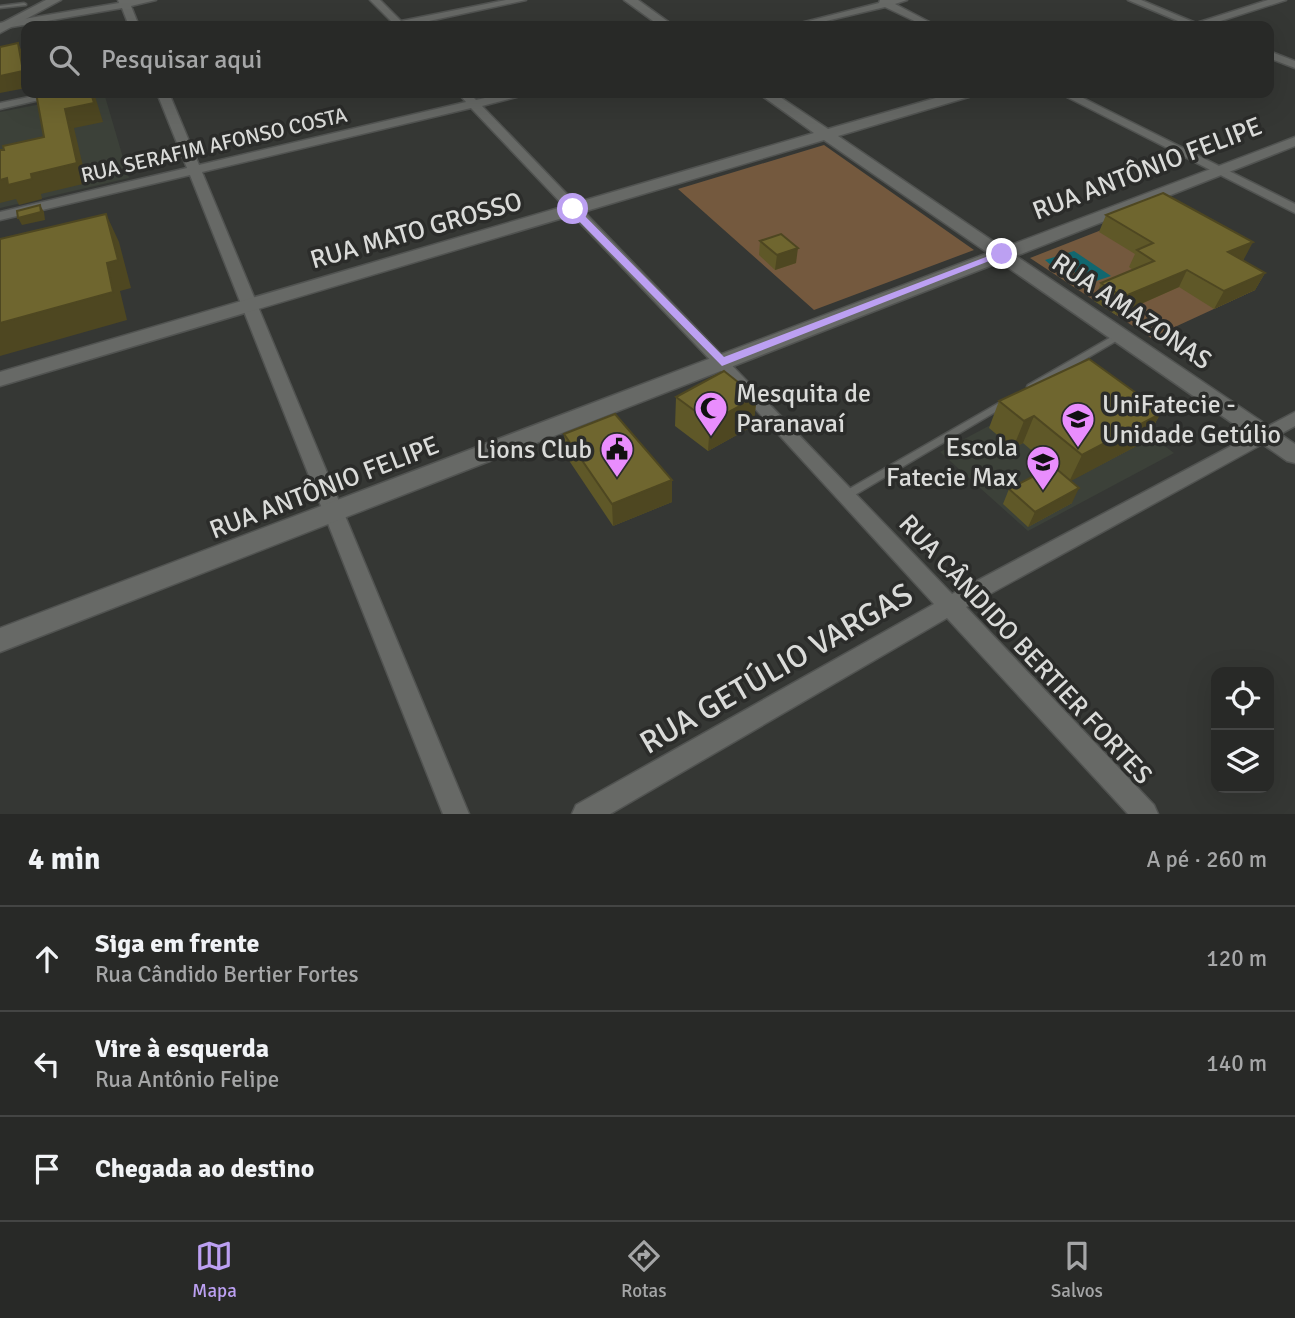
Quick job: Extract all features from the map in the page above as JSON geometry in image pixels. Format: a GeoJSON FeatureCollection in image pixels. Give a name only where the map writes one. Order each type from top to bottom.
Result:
{"type":"FeatureCollection","features":[{"type":"Feature","properties":{"kind":"street"},"geometry":{"type":"LineString","coordinates":[[2,24],[55,0]]}},
{"type":"Feature","properties":{"kind":"street"},"geometry":{"type":"LineString","coordinates":[[2,24],[124,2],[152,0]]}},
{"type":"Feature","properties":{"kind":"street"},"geometry":{"type":"LineString","coordinates":[[375,0],[392,21]]}},
{"type":"Feature","properties":{"kind":"street"},"geometry":{"type":"LineString","coordinates":[[420,21],[521,0]]}},
{"type":"Feature","properties":{"kind":"street"},"geometry":{"type":"LineString","coordinates":[[630,0],[661,21]]}},
{"type":"Feature","properties":{"kind":"street"},"geometry":{"type":"LineString","coordinates":[[813,21],[884,2],[902,0]]}},
{"type":"Feature","properties":{"kind":"street"},"geometry":{"type":"LineString","coordinates":[[1133,0],[1183,21]]}},
{"type":"Feature","properties":{"kind":"street"},"geometry":{"type":"LineString","coordinates":[[1211,21],[1280,0]]}},
{"type":"Feature","properties":{"kind":"street"},"geometry":{"type":"LineString","coordinates":[[2,24],[29,2]]}},
{"type":"Feature","properties":{"kind":"street"},"geometry":{"type":"LineString","coordinates":[[124,2],[132,21]]}},
{"type":"Feature","properties":{"kind":"street"},"geometry":{"type":"LineString","coordinates":[[884,2],[922,21]]}},
{"type":"Feature","properties":{"kind":"street"},"geometry":{"type":"LineString","coordinates":[[1274,56],[1295,65]]}},
{"type":"Feature","properties":{"kind":"street"},"geometry":{"type":"LineString","coordinates":[[0,106],[39,98]]}},
{"type":"Feature","properties":{"kind":"street"},"geometry":{"type":"LineString","coordinates":[[165,98],[197,169],[456,814]]}},
{"type":"Feature","properties":{"kind":"street","name":"RUA SERAFIM AFONSO COSTA"},"geometry":{"type":"LineString","coordinates":[[0,216],[197,169],[468,98]]}},
{"type":"Feature","properties":{"kind":"street","name":"RUA CÂNDIDO BERTIER FORTES"},"geometry":{"type":"LineString","coordinates":[[468,98],[722,362],[1145,814]]}},
{"type":"Feature","properties":{"kind":"street","name":"RUA AMAZONAS"},"geometry":{"type":"LineString","coordinates":[[772,98],[1295,455]]}},
{"type":"Feature","properties":{"kind":"street","name":"RUA MATO GROSSO"},"geometry":{"type":"LineString","coordinates":[[0,379],[950,98]]}},
{"type":"Feature","properties":{"kind":"street"},"geometry":{"type":"LineString","coordinates":[[1075,98],[1295,209]]}},
{"type":"Feature","properties":{"kind":"street","name":"RUA ANTÔNIO FELIPE"},"geometry":{"type":"LineString","coordinates":[[0,640],[1295,141]]}},
{"type":"Feature","properties":{"kind":"street","name":"RUA GETÚLIO VARGAS"},"geometry":{"type":"LineString","coordinates":[[585,814],[949,606],[1295,418]]}},
{"type":"Feature","properties":{"kind":"lane"},"geometry":{"type":"LineString","coordinates":[[0,7],[29,2]]}},
{"type":"Feature","properties":{"kind":"lane"},"geometry":{"type":"LineString","coordinates":[[1025,391],[1121,335]]}},
{"type":"Feature","properties":{"kind":"lane"},"geometry":{"type":"LineString","coordinates":[[845,495],[1013,398]]}},
{"type":"Feature","properties":{"kind":"shaded area"},"geometry":{"type":"Polygon","coordinates":[[[72,98],[105,98],[129,178],[0,208],[0,112],[72,98]]]}},
{"type":"Feature","properties":{"kind":"shaded area"},"geometry":{"type":"Polygon","coordinates":[[[824,145],[974,250],[814,310],[678,189],[824,145]]]}},
{"type":"Feature","properties":{"kind":"shaded area"},"geometry":{"type":"Polygon","coordinates":[[[1155,209],[1244,259],[1220,269],[1255,290],[1151,338],[1030,258],[1155,209]]]}},
{"type":"Feature","properties":{"kind":"shaded area","name":"Escola Fatecie Max"},"geometry":{"type":"Polygon","coordinates":[[[1076,379],[1174,453],[1028,531],[940,452],[1076,379]]]}},
{"type":"Feature","properties":{"kind":"water"},"geometry":{"type":"Polygon","coordinates":[[[1074,251],[1111,276],[1087,284],[1071,269],[1052,266],[1045,260],[1074,251]]]}},
{"type":"Feature","properties":{"kind":"building"},"geometry":{"type":"Polygon","coordinates":[[[18,43],[21,71],[0,76],[0,47],[18,43]]]}},
{"type":"Feature","properties":{"kind":"building"},"geometry":{"type":"Polygon","coordinates":[[[37,98],[92,98],[94,103],[65,109],[77,163],[31,174],[32,179],[8,185],[7,178],[0,180],[0,150],[4,150],[3,146],[44,137],[37,98]]]}},
{"type":"Feature","properties":{"kind":"building"},"geometry":{"type":"Polygon","coordinates":[[[1163,193],[1253,242],[1228,252],[1265,273],[1224,291],[1187,270],[1123,297],[1101,283],[1154,261],[1137,250],[1153,243],[1106,215],[1163,193]]]}},
{"type":"Feature","properties":{"kind":"building"},"geometry":{"type":"Polygon","coordinates":[[[40,205],[41,212],[18,218],[17,211],[40,205]]]}},
{"type":"Feature","properties":{"kind":"building"},"geometry":{"type":"Polygon","coordinates":[[[106,214],[118,260],[107,263],[113,292],[0,323],[0,239],[106,214]]]}},
{"type":"Feature","properties":{"kind":"building"},"geometry":{"type":"Polygon","coordinates":[[[781,234],[798,248],[777,255],[760,241],[781,234]]]}},
{"type":"Feature","properties":{"kind":"building"},"geometry":{"type":"Polygon","coordinates":[[[1089,359],[1154,406],[1151,408],[1160,414],[1082,455],[1034,416],[1024,421],[999,401],[1089,359]]]}},
{"type":"Feature","properties":{"kind":"building"},"geometry":{"type":"Polygon","coordinates":[[[724,371],[757,397],[710,422],[676,397],[724,371]]]}},
{"type":"Feature","properties":{"kind":"building"},"geometry":{"type":"Polygon","coordinates":[[[615,414],[672,480],[612,504],[564,434],[615,414]]]}},
{"type":"Feature","properties":{"kind":"building"},"geometry":{"type":"Polygon","coordinates":[[[1053,466],[1079,488],[1035,512],[1009,489],[1053,466]]]}},
{"type":"Feature","properties":{"kind":"place","name":"Mesquita de Paranavaí"},"geometry":{"type":"Point","coordinates":[711,438]}},
{"type":"Feature","properties":{"kind":"place","name":"UniFatecie - Unidade Getúlio"},"geometry":{"type":"Point","coordinates":[1078,449]}},
{"type":"Feature","properties":{"kind":"place","name":"Lions Club"},"geometry":{"type":"Point","coordinates":[617,479]}},
{"type":"Feature","properties":{"kind":"place","name":"Escola Fatecie Max"},"geometry":{"type":"Point","coordinates":[1043,492]}},
{"type":"Feature","properties":{"kind":"route"},"geometry":{"type":"LineString","coordinates":[[573,209],[722,362],[1002,254]]}}]}
